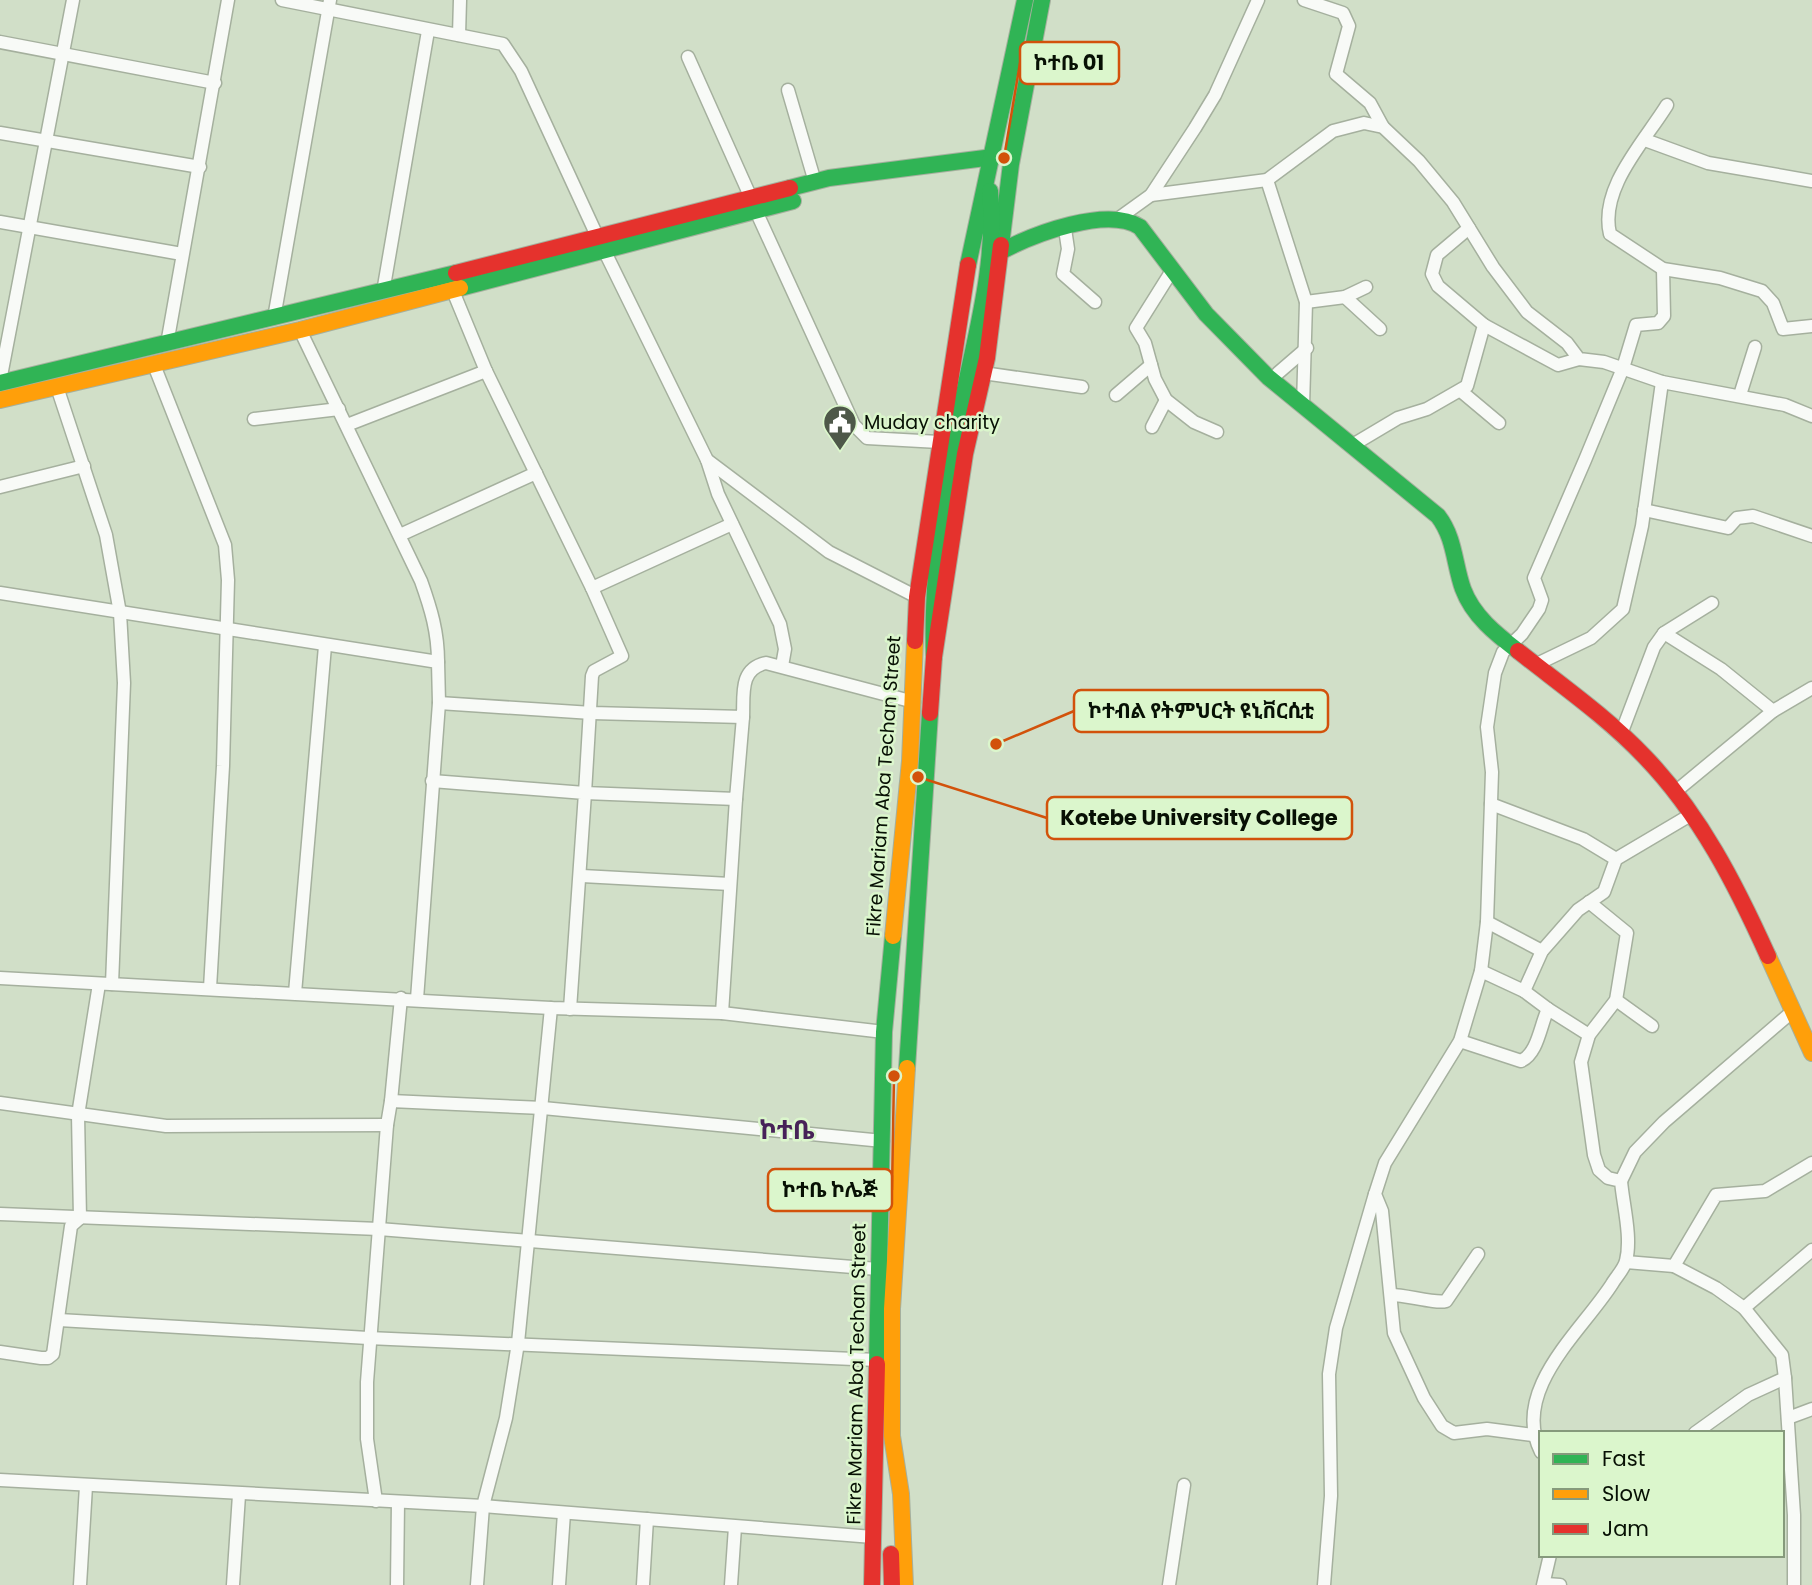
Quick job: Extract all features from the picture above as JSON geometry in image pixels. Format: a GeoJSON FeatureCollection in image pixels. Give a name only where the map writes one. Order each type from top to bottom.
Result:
{"type":"FeatureCollection","features":[{"type":"Feature","properties":{"kind":"main road","name":"Fikre Mariam Aba Techan Street"},"geometry":{"type":"LineString","coordinates":[[872,1585],[873,1436],[884,1032],[914,702],[917,597],[970,252],[993,157],[1025,0]]}},
{"type":"Feature","properties":{"kind":"main road"},"geometry":{"type":"LineString","coordinates":[[934,657],[965,454],[984,373],[1006,222],[1011,164],[1042,0]]}},
{"type":"Feature","properties":{"kind":"main road"},"geometry":{"type":"LineString","coordinates":[[0,382],[383,292],[601,245],[753,204],[815,182],[993,157]]}},
{"type":"Feature","properties":{"kind":"main road"},"geometry":{"type":"LineString","coordinates":[[892,1585],[891,1396],[895,1223],[928,783],[934,657],[932,600],[939,537],[988,277],[992,212],[988,174]]}},
{"type":"Feature","properties":{"kind":"main road"},"geometry":{"type":"LineString","coordinates":[[753,204],[832,190],[863,175]]}},
{"type":"Feature","properties":{"kind":"main road"},"geometry":{"type":"LineString","coordinates":[[1002,251],[1034,234],[1119,218],[1129,219],[1140,227],[1227,337],[1303,406],[1448,527],[1461,581],[1472,608],[1511,645],[1621,734],[1692,814],[1741,899],[1812,1054]]}},
{"type":"Feature","properties":{"kind":"main road"},"geometry":{"type":"LineString","coordinates":[[1006,222],[1034,234]]}},
{"type":"Feature","properties":{"kind":"main road"},"geometry":{"type":"LineString","coordinates":[[0,400],[300,330],[453,291],[601,245]]}},
{"type":"Feature","properties":{"kind":"main road"},"geometry":{"type":"LineString","coordinates":[[339,303],[344,319]]}},
{"type":"Feature","properties":{"kind":"main road"},"geometry":{"type":"LineString","coordinates":[[873,1436],[892,1461],[905,1585]]}},
{"type":"Feature","properties":{"kind":"street"},"geometry":{"type":"LineString","coordinates":[[0,382],[6,325],[32,228],[44,142],[73,0]]}},
{"type":"Feature","properties":{"kind":"street"},"geometry":{"type":"LineString","coordinates":[[167,344],[228,0]]}},
{"type":"Feature","properties":{"kind":"street"},"geometry":{"type":"LineString","coordinates":[[282,0],[329,5],[428,31],[503,44],[513,55],[601,245],[707,460],[711,477],[784,635],[782,666]]}},
{"type":"Feature","properties":{"kind":"street"},"geometry":{"type":"LineString","coordinates":[[459,35],[460,0]]}},
{"type":"Feature","properties":{"kind":"street"},"geometry":{"type":"LineString","coordinates":[[1119,218],[1152,195],[1215,94],[1258,0]]}},
{"type":"Feature","properties":{"kind":"street"},"geometry":{"type":"LineString","coordinates":[[1304,0],[1343,13],[1347,18],[1349,26],[1336,74],[1370,103],[1383,127],[1419,161],[1520,303],[1567,343],[1579,359]]}},
{"type":"Feature","properties":{"kind":"street"},"geometry":{"type":"LineString","coordinates":[[274,318],[329,5]]}},
{"type":"Feature","properties":{"kind":"street"},"geometry":{"type":"LineString","coordinates":[[383,292],[428,31]]}},
{"type":"Feature","properties":{"kind":"street"},"geometry":{"type":"LineString","coordinates":[[0,42],[215,83]]}},
{"type":"Feature","properties":{"kind":"street"},"geometry":{"type":"LineString","coordinates":[[688,57],[854,425],[867,438],[939,442]]}},
{"type":"Feature","properties":{"kind":"street"},"geometry":{"type":"LineString","coordinates":[[788,90],[815,182]]}},
{"type":"Feature","properties":{"kind":"street"},"geometry":{"type":"LineString","coordinates":[[1667,105],[1618,181],[1607,210],[1609,234],[1663,270],[1754,287],[1768,297],[1783,328],[1795,330],[1812,326]]}},
{"type":"Feature","properties":{"kind":"street"},"geometry":{"type":"LineString","coordinates":[[1152,195],[1267,180],[1333,131],[1364,123],[1383,127]]}},
{"type":"Feature","properties":{"kind":"street"},"geometry":{"type":"LineString","coordinates":[[0,134],[200,167]]}},
{"type":"Feature","properties":{"kind":"street"},"geometry":{"type":"LineString","coordinates":[[1645,140],[1707,163],[1812,181]]}},
{"type":"Feature","properties":{"kind":"street"},"geometry":{"type":"LineString","coordinates":[[1267,180],[1306,302],[1307,348],[1303,406]]}},
{"type":"Feature","properties":{"kind":"street"},"geometry":{"type":"LineString","coordinates":[[0,222],[182,254]]}},
{"type":"Feature","properties":{"kind":"street"},"geometry":{"type":"LineString","coordinates":[[1469,228],[1437,255],[1432,274],[1438,286],[1484,325],[1558,365],[1579,359],[1623,368],[1662,382],[1785,405],[1812,416]]}},
{"type":"Feature","properties":{"kind":"street"},"geometry":{"type":"LineString","coordinates":[[1065,229],[1068,249],[1063,274],[1095,303]]}},
{"type":"Feature","properties":{"kind":"street"},"geometry":{"type":"LineString","coordinates":[[1173,270],[1136,328],[1146,343],[1151,365],[1166,400],[1194,422],[1217,432]]}},
{"type":"Feature","properties":{"kind":"street"},"geometry":{"type":"LineString","coordinates":[[1324,1585],[1331,1496],[1329,1374],[1336,1328],[1385,1163],[1460,1041],[1481,971],[1487,922],[1491,804],[1488,727],[1497,662],[1539,609],[1542,600],[1534,578],[1623,368],[1636,325],[1662,322],[1663,270]]}},
{"type":"Feature","properties":{"kind":"street"},"geometry":{"type":"LineString","coordinates":[[1306,302],[1345,297],[1366,287]]}},
{"type":"Feature","properties":{"kind":"street"},"geometry":{"type":"LineString","coordinates":[[453,291],[486,371],[622,656],[594,671],[582,876],[570,1009]]}},
{"type":"Feature","properties":{"kind":"street"},"geometry":{"type":"LineString","coordinates":[[1345,297],[1380,329]]}},
{"type":"Feature","properties":{"kind":"street"},"geometry":{"type":"LineString","coordinates":[[1350,446],[1398,418],[1462,392],[1473,372],[1484,325]]}},
{"type":"Feature","properties":{"kind":"street"},"geometry":{"type":"LineString","coordinates":[[300,330],[400,535],[434,615],[438,638],[439,703],[418,999]]}},
{"type":"Feature","properties":{"kind":"street"},"geometry":{"type":"LineString","coordinates":[[1740,396],[1755,347]]}},
{"type":"Feature","properties":{"kind":"street"},"geometry":{"type":"LineString","coordinates":[[1278,373],[1307,348]]}},
{"type":"Feature","properties":{"kind":"street"},"geometry":{"type":"LineString","coordinates":[[153,365],[225,545],[228,580],[224,627],[223,766],[210,988]]}},
{"type":"Feature","properties":{"kind":"street"},"geometry":{"type":"LineString","coordinates":[[1116,395],[1151,365]]}},
{"type":"Feature","properties":{"kind":"street"},"geometry":{"type":"LineString","coordinates":[[346,425],[486,371]]}},
{"type":"Feature","properties":{"kind":"street"},"geometry":{"type":"LineString","coordinates":[[984,373],[1082,387]]}},
{"type":"Feature","properties":{"kind":"street"},"geometry":{"type":"LineString","coordinates":[[1535,665],[1591,638],[1618,616],[1625,602],[1644,510],[1662,382]]}},
{"type":"Feature","properties":{"kind":"street"},"geometry":{"type":"LineString","coordinates":[[0,1352],[48,1358],[53,1354],[71,1226],[80,1218],[78,1115],[106,984],[124,683],[120,613],[106,536],[57,387]]}},
{"type":"Feature","properties":{"kind":"street"},"geometry":{"type":"LineString","coordinates":[[1462,392],[1499,423]]}},
{"type":"Feature","properties":{"kind":"street"},"geometry":{"type":"LineString","coordinates":[[1152,427],[1166,400]]}},
{"type":"Feature","properties":{"kind":"street"},"geometry":{"type":"LineString","coordinates":[[254,419],[339,409]]}},
{"type":"Feature","properties":{"kind":"street"},"geometry":{"type":"LineString","coordinates":[[707,460],[829,552],[917,597]]}},
{"type":"Feature","properties":{"kind":"street"},"geometry":{"type":"LineString","coordinates":[[0,487],[84,466]]}},
{"type":"Feature","properties":{"kind":"street"},"geometry":{"type":"LineString","coordinates":[[400,535],[536,473]]}},
{"type":"Feature","properties":{"kind":"street"},"geometry":{"type":"LineString","coordinates":[[1644,510],[1728,528],[1737,518],[1753,516],[1812,536]]}},
{"type":"Feature","properties":{"kind":"street"},"geometry":{"type":"LineString","coordinates":[[592,589],[732,524]]}},
{"type":"Feature","properties":{"kind":"street"},"geometry":{"type":"LineString","coordinates":[[0,593],[438,662]]}},
{"type":"Feature","properties":{"kind":"street"},"geometry":{"type":"LineString","coordinates":[[1621,734],[1646,666],[1664,633],[1712,603]]}},
{"type":"Feature","properties":{"kind":"street"},"geometry":{"type":"LineString","coordinates":[[1664,633],[1744,685],[1773,711]]}},
{"type":"Feature","properties":{"kind":"street"},"geometry":{"type":"LineString","coordinates":[[295,993],[325,646]]}},
{"type":"Feature","properties":{"kind":"street"},"geometry":{"type":"LineString","coordinates":[[722,1013],[747,674],[754,666],[766,663],[914,702]]}},
{"type":"Feature","properties":{"kind":"street"},"geometry":{"type":"LineString","coordinates":[[1675,792],[1773,711],[1812,688]]}},
{"type":"Feature","properties":{"kind":"street"},"geometry":{"type":"LineString","coordinates":[[439,703],[592,713],[743,717]]}},
{"type":"Feature","properties":{"kind":"street"},"geometry":{"type":"LineString","coordinates":[[432,781],[586,793],[736,799]]}},
{"type":"Feature","properties":{"kind":"street"},"geometry":{"type":"LineString","coordinates":[[1491,804],[1583,839],[1616,859]]}},
{"type":"Feature","properties":{"kind":"street"},"geometry":{"type":"LineString","coordinates":[[1524,991],[1542,951],[1589,902],[1604,892],[1616,859],[1692,814]]}},
{"type":"Feature","properties":{"kind":"street"},"geometry":{"type":"LineString","coordinates":[[582,876],[730,884]]}},
{"type":"Feature","properties":{"kind":"street"},"geometry":{"type":"LineString","coordinates":[[1589,902],[1627,933],[1616,1000],[1589,1035],[1581,1062],[1594,1154],[1599,1170],[1608,1178],[1621,1181]]}},
{"type":"Feature","properties":{"kind":"street"},"geometry":{"type":"LineString","coordinates":[[1487,922],[1542,951]]}},
{"type":"Feature","properties":{"kind":"street"},"geometry":{"type":"LineString","coordinates":[[1481,971],[1524,991],[1589,1035]]}},
{"type":"Feature","properties":{"kind":"street"},"geometry":{"type":"LineString","coordinates":[[0,978],[570,1009],[722,1013],[884,1032]]}},
{"type":"Feature","properties":{"kind":"street"},"geometry":{"type":"LineString","coordinates":[[376,1501],[367,1439],[368,1338],[401,998]]}},
{"type":"Feature","properties":{"kind":"street"},"geometry":{"type":"LineString","coordinates":[[1616,1000],[1652,1026]]}},
{"type":"Feature","properties":{"kind":"street"},"geometry":{"type":"LineString","coordinates":[[477,1585],[483,1506],[506,1418],[518,1343],[551,1008]]}},
{"type":"Feature","properties":{"kind":"street"},"geometry":{"type":"LineString","coordinates":[[1460,1041],[1521,1061],[1528,1058],[1535,1045],[1548,1009]]}},
{"type":"Feature","properties":{"kind":"street"},"geometry":{"type":"LineString","coordinates":[[1539,1448],[1533,1435],[1532,1417],[1560,1350],[1601,1301],[1626,1262],[1621,1181],[1635,1152],[1664,1122],[1793,1011]]}},
{"type":"Feature","properties":{"kind":"street"},"geometry":{"type":"LineString","coordinates":[[391,1101],[543,1108],[883,1141]]}},
{"type":"Feature","properties":{"kind":"street"},"geometry":{"type":"LineString","coordinates":[[0,1103],[166,1126],[387,1125]]}},
{"type":"Feature","properties":{"kind":"street"},"geometry":{"type":"LineString","coordinates":[[1674,1266],[1716,1195],[1765,1191],[1812,1163]]}},
{"type":"Feature","properties":{"kind":"street"},"geometry":{"type":"LineString","coordinates":[[1375,1194],[1382,1211],[1394,1333],[1424,1398],[1442,1426],[1454,1433],[1487,1429],[1533,1435]]}},
{"type":"Feature","properties":{"kind":"street"},"geometry":{"type":"LineString","coordinates":[[0,1214],[379,1229],[530,1239],[877,1269]]}},
{"type":"Feature","properties":{"kind":"street"},"geometry":{"type":"LineString","coordinates":[[1744,1308],[1812,1250]]}},
{"type":"Feature","properties":{"kind":"street"},"geometry":{"type":"LineString","coordinates":[[1392,1294],[1416,1296],[1439,1303],[1446,1301],[1478,1254]]}},
{"type":"Feature","properties":{"kind":"street"},"geometry":{"type":"LineString","coordinates":[[1626,1262],[1674,1266],[1716,1288],[1744,1308],[1782,1355],[1788,1418],[1794,1585]]}},
{"type":"Feature","properties":{"kind":"street"},"geometry":{"type":"LineString","coordinates":[[59,1320],[368,1338],[877,1360]]}},
{"type":"Feature","properties":{"kind":"street"},"geometry":{"type":"LineString","coordinates":[[1698,1431],[1748,1395],[1785,1378]]}},
{"type":"Feature","properties":{"kind":"street"},"geometry":{"type":"LineString","coordinates":[[1788,1418],[1812,1409]]}},
{"type":"Feature","properties":{"kind":"street"},"geometry":{"type":"LineString","coordinates":[[0,1480],[239,1495],[483,1506],[873,1536]]}},
{"type":"Feature","properties":{"kind":"street"},"geometry":{"type":"LineString","coordinates":[[1169,1585],[1184,1485]]}},
{"type":"Feature","properties":{"kind":"street"},"geometry":{"type":"LineString","coordinates":[[80,1585],[86,1486]]}},
{"type":"Feature","properties":{"kind":"street"},"geometry":{"type":"LineString","coordinates":[[233,1585],[239,1495]]}},
{"type":"Feature","properties":{"kind":"street"},"geometry":{"type":"LineString","coordinates":[[397,1585],[398,1503]]}},
{"type":"Feature","properties":{"kind":"street"},"geometry":{"type":"LineString","coordinates":[[559,1585],[564,1513]]}},
{"type":"Feature","properties":{"kind":"street"},"geometry":{"type":"LineString","coordinates":[[643,1585],[647,1520]]}},
{"type":"Feature","properties":{"kind":"street"},"geometry":{"type":"LineString","coordinates":[[731,1585],[735,1527]]}},
{"type":"Feature","properties":{"kind":"street"},"geometry":{"type":"LineString","coordinates":[[1549,1557],[1544,1585],[1560,1585]]}},
{"type":"Feature","properties":{"kind":"traffic: fast"},"geometry":{"type":"LineString","coordinates":[[968,265],[1025,0]]}},
{"type":"Feature","properties":{"kind":"traffic: fast"},"geometry":{"type":"LineString","coordinates":[[1001,245],[1011,164],[1042,0]]}},
{"type":"Feature","properties":{"kind":"traffic: fast"},"geometry":{"type":"LineString","coordinates":[[790,188],[829,178],[993,157]]}},
{"type":"Feature","properties":{"kind":"traffic: fast"},"geometry":{"type":"LineString","coordinates":[[934,657],[940,532],[955,439],[988,273],[990,191]]}},
{"type":"Feature","properties":{"kind":"traffic: fast"},"geometry":{"type":"LineString","coordinates":[[460,288],[793,201]]}},
{"type":"Feature","properties":{"kind":"traffic: fast"},"geometry":{"type":"LineString","coordinates":[[1002,251],[1051,230],[1090,221],[1126,221],[1140,227],[1206,314],[1268,377],[1438,516],[1448,533],[1467,599],[1486,624],[1518,651]]}},
{"type":"Feature","properties":{"kind":"traffic: fast"},"geometry":{"type":"LineString","coordinates":[[0,383],[456,273]]}},
{"type":"Feature","properties":{"kind":"traffic: fast"},"geometry":{"type":"LineString","coordinates":[[907,1068],[930,713]]}},
{"type":"Feature","properties":{"kind":"traffic: fast"},"geometry":{"type":"LineString","coordinates":[[877,1364],[884,1032],[893,936]]}},
{"type":"Feature","properties":{"kind":"traffic: slow"},"geometry":{"type":"LineString","coordinates":[[0,400],[300,330],[460,288]]}},
{"type":"Feature","properties":{"kind":"traffic: slow"},"geometry":{"type":"LineString","coordinates":[[893,936],[910,761],[915,641]]}},
{"type":"Feature","properties":{"kind":"traffic: slow"},"geometry":{"type":"LineString","coordinates":[[1768,956],[1812,1053]]}},
{"type":"Feature","properties":{"kind":"traffic: slow"},"geometry":{"type":"LineString","coordinates":[[905,1585],[901,1494],[892,1436],[892,1309],[907,1068]]}},
{"type":"Feature","properties":{"kind":"traffic: jam"},"geometry":{"type":"LineString","coordinates":[[456,273],[790,188]]}},
{"type":"Feature","properties":{"kind":"traffic: jam"},"geometry":{"type":"LineString","coordinates":[[930,713],[934,657],[965,454],[987,358],[1001,245]]}},
{"type":"Feature","properties":{"kind":"traffic: jam"},"geometry":{"type":"LineString","coordinates":[[915,641],[917,597],[968,265]]}},
{"type":"Feature","properties":{"kind":"traffic: jam"},"geometry":{"type":"LineString","coordinates":[[1518,651],[1615,728],[1665,779],[1715,851],[1768,956]]}},
{"type":"Feature","properties":{"kind":"traffic: jam"},"geometry":{"type":"LineString","coordinates":[[872,1585],[877,1364]]}},
{"type":"Feature","properties":{"kind":"traffic: jam"},"geometry":{"type":"LineString","coordinates":[[891,1554],[892,1585]]}},
{"type":"Feature","properties":{"kind":"place","name":"ኮተቤ 01"},"geometry":{"type":"Point","coordinates":[1004,158]}},
{"type":"Feature","properties":{"kind":"place","name":"Muday charity"},"geometry":{"type":"Point","coordinates":[840,452]}},
{"type":"Feature","properties":{"kind":"place","name":"ኮተብል የትምህርት ዩኒቨርሲቲ"},"geometry":{"type":"Point","coordinates":[996,744]}},
{"type":"Feature","properties":{"kind":"place","name":"Kotebe University College"},"geometry":{"type":"Point","coordinates":[918,777]}},
{"type":"Feature","properties":{"kind":"place","name":"ኮተቤ ኮሌጅ"},"geometry":{"type":"Point","coordinates":[894,1076]}},
{"type":"Feature","properties":{"kind":"district","name":"ኮተቤ"},"geometry":{"type":"Point","coordinates":[787,1130]}}]}
